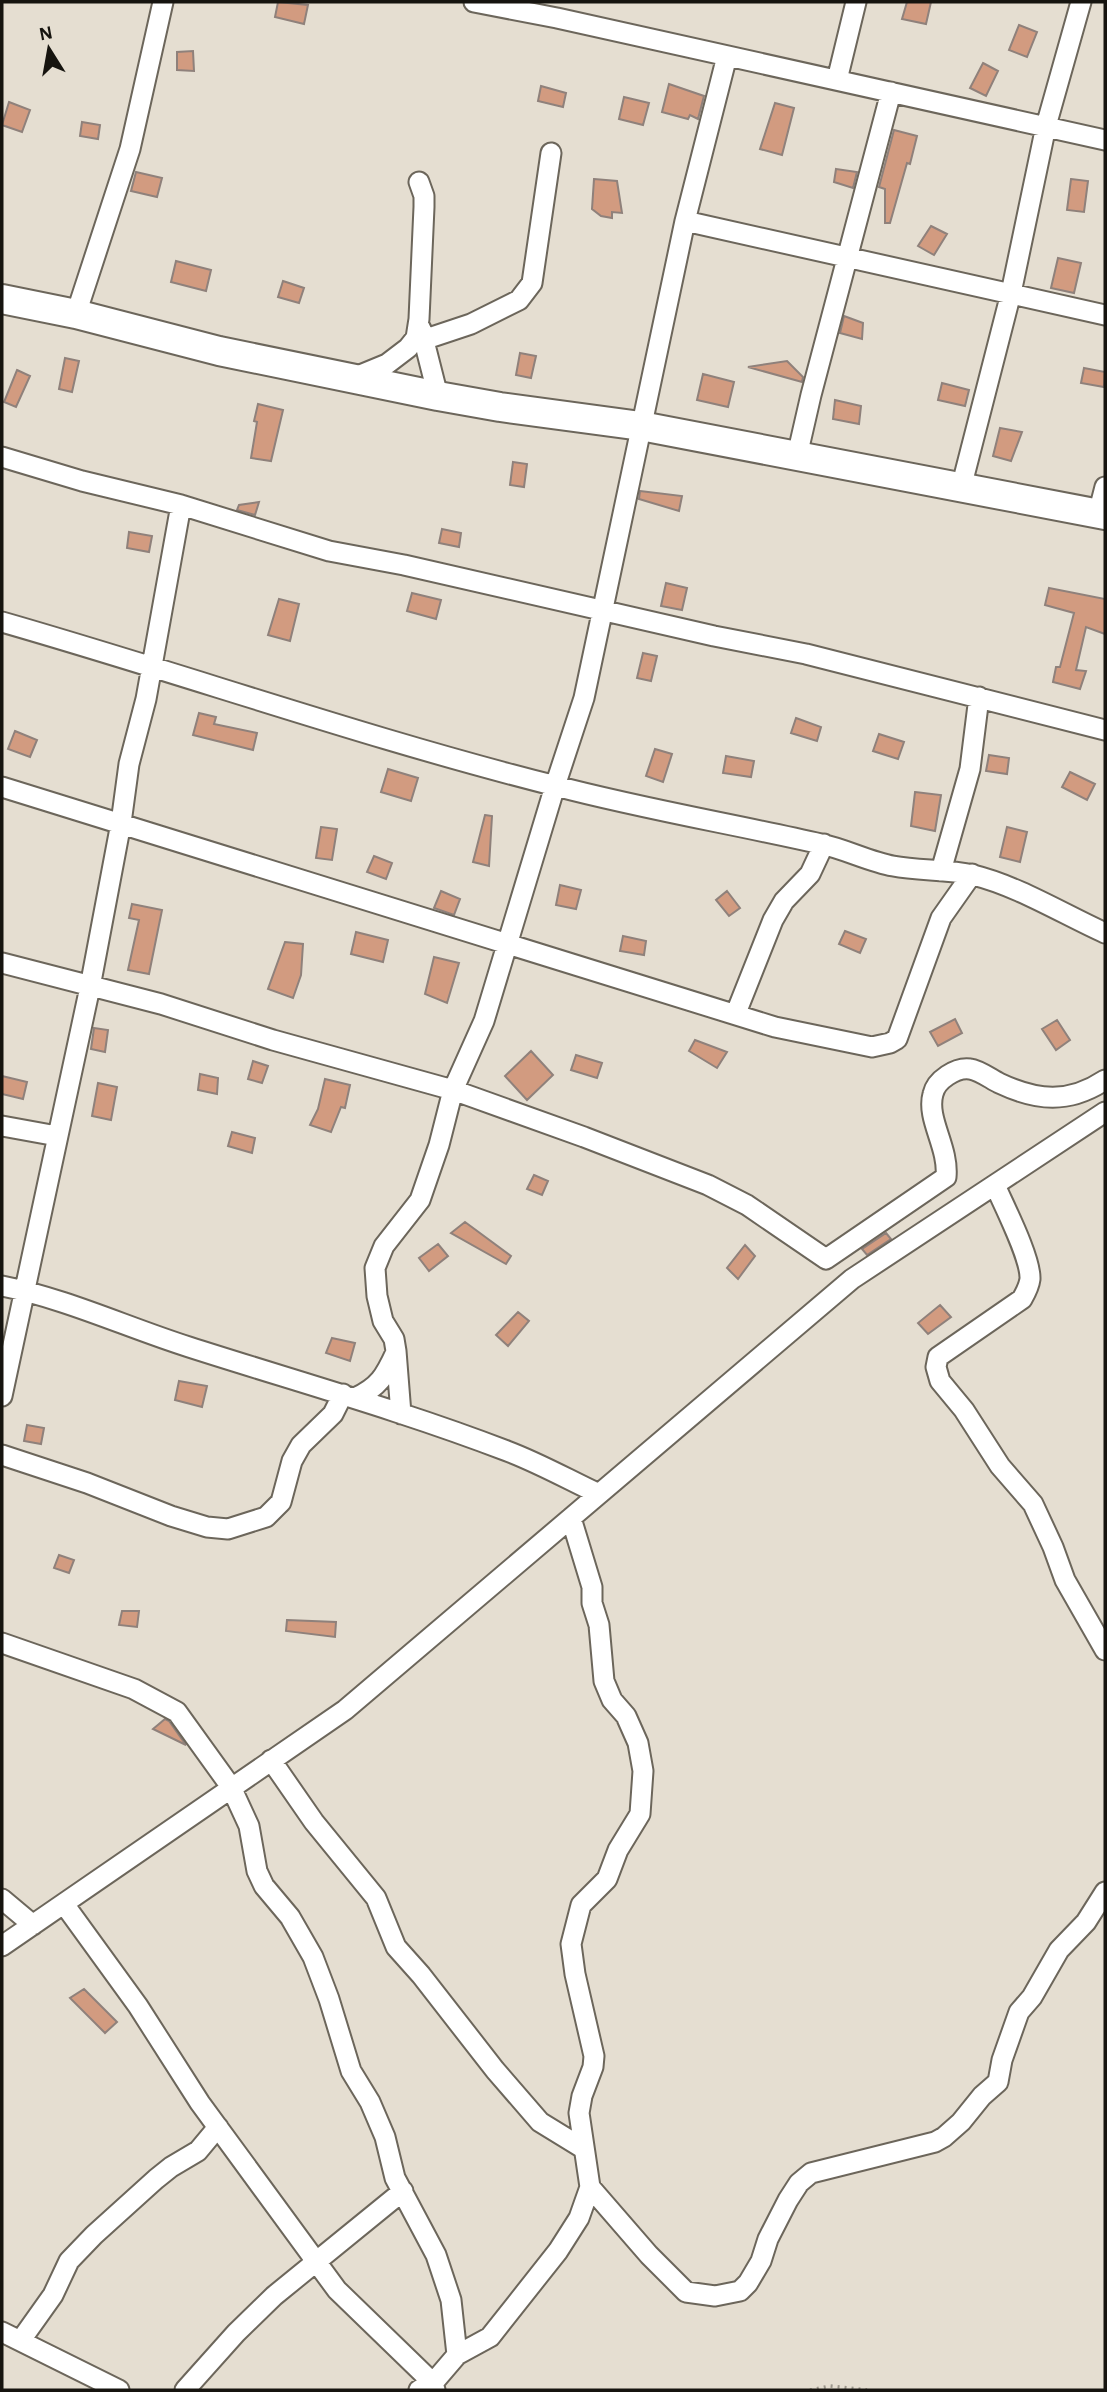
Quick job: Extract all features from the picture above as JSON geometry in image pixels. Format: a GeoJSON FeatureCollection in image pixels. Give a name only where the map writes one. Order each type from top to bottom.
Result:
{"type":"FeatureCollection","features":[{"type":"Feature","properties":{"kind":"main road"},"geometry":{"type":"LineString","coordinates":[[2,299],[76,314],[219,351],[438,396],[641,426],[961,488],[1103,506]]}},
{"type":"Feature","properties":{"kind":"street"},"geometry":{"type":"LineString","coordinates":[[76,314],[130,149],[163,2]]}},
{"type":"Feature","properties":{"kind":"street"},"geometry":{"type":"LineString","coordinates":[[474,2],[560,10],[727,56],[1105,140]]}},
{"type":"Feature","properties":{"kind":"street"},"geometry":{"type":"LineString","coordinates":[[837,80],[856,2]]}},
{"type":"Feature","properties":{"kind":"street"},"geometry":{"type":"LineString","coordinates":[[961,488],[1011,293],[1046,127],[1081,2]]}},
{"type":"Feature","properties":{"kind":"street"},"geometry":{"type":"LineString","coordinates":[[401,1414],[394,1339],[383,1321],[377,1296],[375,1268],[384,1246],[420,1200],[439,1145],[453,1090],[484,1021],[584,698],[685,221],[727,56]]}},
{"type":"Feature","properties":{"kind":"street"},"geometry":{"type":"LineString","coordinates":[[797,456],[891,92]]}},
{"type":"Feature","properties":{"kind":"street"},"geometry":{"type":"LineString","coordinates":[[424,340],[471,324],[519,300],[532,283],[551,153]]}},
{"type":"Feature","properties":{"kind":"street"},"geometry":{"type":"LineString","coordinates":[[352,379],[373,372],[408,348],[416,338],[424,207],[424,196],[419,182]]}},
{"type":"Feature","properties":{"kind":"street"},"geometry":{"type":"LineString","coordinates":[[685,221],[1105,315]]}},
{"type":"Feature","properties":{"kind":"street"},"geometry":{"type":"LineString","coordinates":[[419,319],[438,396]]}},
{"type":"Feature","properties":{"kind":"street"},"geometry":{"type":"LineString","coordinates":[[2,457],[82,481],[181,505],[329,551],[404,565],[806,654],[1105,730]]}},
{"type":"Feature","properties":{"kind":"street"},"geometry":{"type":"LineString","coordinates":[[2,1396],[90,987],[121,823],[129,764],[152,667],[181,505]]}},
{"type":"Feature","properties":{"kind":"street"},"geometry":{"type":"LineString","coordinates":[[2,622],[352,730],[555,786],[824,844],[894,866],[972,874],[1003,885],[1105,933]]}},
{"type":"Feature","properties":{"kind":"street"},"geometry":{"type":"LineString","coordinates":[[941,871],[970,769],[979,697]]}},
{"type":"Feature","properties":{"kind":"street"},"geometry":{"type":"LineString","coordinates":[[2,788],[775,1027],[872,1047],[897,1039],[941,918],[972,874]]}},
{"type":"Feature","properties":{"kind":"street"},"geometry":{"type":"LineString","coordinates":[[736,1013],[773,920],[784,901],[810,874],[824,844]]}},
{"type":"Feature","properties":{"kind":"street"},"geometry":{"type":"LineString","coordinates":[[2,963],[161,1003],[273,1040],[453,1090],[584,1137],[708,1185],[747,1205],[852,1279]]}},
{"type":"Feature","properties":{"kind":"street"},"geometry":{"type":"LineString","coordinates":[[825,1259],[946,1177],[947,1164],[931,1106],[933,1092],[939,1082],[952,1072],[971,1069],[1023,1094],[1046,1097],[1071,1097],[1105,1080]]}},
{"type":"Feature","properties":{"kind":"street"},"geometry":{"type":"LineString","coordinates":[[2,1946],[345,1710],[852,1279],[1105,1112]]}},
{"type":"Feature","properties":{"kind":"street"},"geometry":{"type":"LineString","coordinates":[[2,1126],[57,1136]]}},
{"type":"Feature","properties":{"kind":"street"},"geometry":{"type":"LineString","coordinates":[[995,1185],[1022,1250],[1030,1276],[1028,1289],[1022,1299],[938,1357],[936,1367],[940,1381],[964,1410],[1000,1466],[1033,1504],[1065,1580],[1105,1650]]}},
{"type":"Feature","properties":{"kind":"street"},"geometry":{"type":"LineString","coordinates":[[2,1286],[93,1311],[196,1350],[401,1414],[509,1452],[599,1494]]}},
{"type":"Feature","properties":{"kind":"street"},"geometry":{"type":"LineString","coordinates":[[2,1455],[87,1483],[171,1516],[207,1527],[228,1529],[266,1517],[281,1502],[292,1461],[301,1445],[349,1396],[373,1390],[387,1373],[396,1351]]}},
{"type":"Feature","properties":{"kind":"street"},"geometry":{"type":"LineString","coordinates":[[64,1904],[138,2006],[218,2127],[337,2290],[429,2388],[457,2355],[490,2337],[558,2251],[579,2218],[590,2187],[579,2113],[594,2056],[571,1944],[581,1905],[607,1878],[618,1850],[640,1814],[643,1771],[638,1743],[626,1716],[612,1700],[604,1681],[592,1587],[571,1518]]}},
{"type":"Feature","properties":{"kind":"street"},"geometry":{"type":"LineString","coordinates":[[2,1643],[134,1689],[177,1712],[231,1787],[249,1825],[257,1871],[264,1886],[290,1917],[313,1956],[351,2071],[370,2102],[385,2137],[395,2178],[436,2255],[450,2300],[457,2355]]}},
{"type":"Feature","properties":{"kind":"street"},"geometry":{"type":"LineString","coordinates":[[271,1760],[314,1822],[376,1898],[396,1947],[540,2122],[583,2148]]}},
{"type":"Feature","properties":{"kind":"street"},"geometry":{"type":"LineString","coordinates":[[590,2187],[649,2255],[686,2292],[715,2296],[740,2291],[761,2261],[768,2239],[799,2183],[811,2174],[935,2142],[961,2122],[982,2096],[998,2082],[1005,2050],[1019,2012],[1032,1997],[1059,1950],[1086,1922],[1105,1892]]}},
{"type":"Feature","properties":{"kind":"street"},"geometry":{"type":"LineString","coordinates":[[2,1899],[33,1925]]}},
{"type":"Feature","properties":{"kind":"street"},"geometry":{"type":"LineString","coordinates":[[21,2340],[53,2295],[69,2261],[156,2179],[198,2151],[218,2127]]}},
{"type":"Feature","properties":{"kind":"street"},"geometry":{"type":"LineString","coordinates":[[186,2390],[236,2333],[274,2296],[403,2191]]}},
{"type":"Feature","properties":{"kind":"street"},"geometry":{"type":"LineString","coordinates":[[2,2332],[119,2390]]}},
{"type":"Feature","properties":{"kind":"path"},"geometry":{"type":"LineString","coordinates":[[810,2390],[831,2386],[867,2390]]}},
{"type":"Feature","properties":{"kind":"building"},"geometry":{"type":"Polygon","coordinates":[[[278,2],[308,5],[304,24],[275,17],[278,2]]]}},
{"type":"Feature","properties":{"kind":"building"},"geometry":{"type":"Polygon","coordinates":[[[907,2],[931,2],[926,24],[902,19],[907,2]]]}},
{"type":"Feature","properties":{"kind":"building"},"geometry":{"type":"Polygon","coordinates":[[[1019,25],[1037,32],[1027,57],[1009,50],[1019,25]]]}},
{"type":"Feature","properties":{"kind":"building"},"geometry":{"type":"Polygon","coordinates":[[[193,51],[194,71],[177,70],[177,52],[193,51]]]}},
{"type":"Feature","properties":{"kind":"building"},"geometry":{"type":"Polygon","coordinates":[[[983,63],[998,71],[986,96],[970,88],[983,63]]]}},
{"type":"Feature","properties":{"kind":"building"},"geometry":{"type":"Polygon","coordinates":[[[669,84],[704,96],[698,119],[690,115],[688,119],[662,112],[669,84]]]}},
{"type":"Feature","properties":{"kind":"building"},"geometry":{"type":"Polygon","coordinates":[[[541,86],[566,93],[563,107],[538,101],[541,86]]]}},
{"type":"Feature","properties":{"kind":"building"},"geometry":{"type":"Polygon","coordinates":[[[624,97],[649,103],[643,125],[619,119],[624,97]]]}},
{"type":"Feature","properties":{"kind":"building"},"geometry":{"type":"Polygon","coordinates":[[[9,102],[30,110],[22,132],[2,125],[9,102]]]}},
{"type":"Feature","properties":{"kind":"building"},"geometry":{"type":"Polygon","coordinates":[[[775,103],[794,108],[782,155],[760,149],[775,103]]]}},
{"type":"Feature","properties":{"kind":"building"},"geometry":{"type":"Polygon","coordinates":[[[82,122],[100,125],[98,139],[80,136],[82,122]]]}},
{"type":"Feature","properties":{"kind":"building"},"geometry":{"type":"Polygon","coordinates":[[[894,130],[917,136],[890,223],[885,223],[885,189],[879,187],[894,130]]]}},
{"type":"Feature","properties":{"kind":"building"},"geometry":{"type":"Polygon","coordinates":[[[836,169],[857,172],[853,188],[834,182],[836,169]]]}},
{"type":"Feature","properties":{"kind":"building"},"geometry":{"type":"Polygon","coordinates":[[[136,172],[162,178],[157,197],[131,191],[136,172]]]}},
{"type":"Feature","properties":{"kind":"building"},"geometry":{"type":"Polygon","coordinates":[[[594,179],[617,181],[622,213],[612,212],[612,218],[601,216],[592,209],[594,179]]]}},
{"type":"Feature","properties":{"kind":"building"},"geometry":{"type":"Polygon","coordinates":[[[1071,179],[1088,181],[1084,212],[1067,210],[1071,179]]]}},
{"type":"Feature","properties":{"kind":"building"},"geometry":{"type":"Polygon","coordinates":[[[931,226],[947,234],[934,255],[918,246],[931,226]]]}},
{"type":"Feature","properties":{"kind":"building"},"geometry":{"type":"Polygon","coordinates":[[[1058,258],[1081,263],[1074,293],[1051,288],[1058,258]]]}},
{"type":"Feature","properties":{"kind":"building"},"geometry":{"type":"Polygon","coordinates":[[[176,261],[211,270],[206,291],[171,282],[176,261]]]}},
{"type":"Feature","properties":{"kind":"building"},"geometry":{"type":"Polygon","coordinates":[[[283,281],[304,288],[299,303],[278,297],[283,281]]]}},
{"type":"Feature","properties":{"kind":"building"},"geometry":{"type":"Polygon","coordinates":[[[844,316],[863,323],[862,339],[840,333],[844,316]]]}},
{"type":"Feature","properties":{"kind":"building"},"geometry":{"type":"Polygon","coordinates":[[[520,353],[536,356],[531,378],[516,375],[520,353]]]}},
{"type":"Feature","properties":{"kind":"building"},"geometry":{"type":"Polygon","coordinates":[[[65,358],[79,361],[72,392],[59,389],[65,358]]]}},
{"type":"Feature","properties":{"kind":"building"},"geometry":{"type":"Polygon","coordinates":[[[787,361],[803,377],[802,382],[748,367],[787,361]]]}},
{"type":"Feature","properties":{"kind":"building"},"geometry":{"type":"Polygon","coordinates":[[[1084,368],[1105,372],[1104,387],[1081,383],[1084,368]]]}},
{"type":"Feature","properties":{"kind":"building"},"geometry":{"type":"Polygon","coordinates":[[[17,370],[30,376],[16,407],[4,402],[17,370]]]}},
{"type":"Feature","properties":{"kind":"building"},"geometry":{"type":"Polygon","coordinates":[[[703,374],[734,382],[728,407],[697,400],[703,374]]]}},
{"type":"Feature","properties":{"kind":"building"},"geometry":{"type":"Polygon","coordinates":[[[942,383],[969,390],[965,406],[938,400],[942,383]]]}},
{"type":"Feature","properties":{"kind":"building"},"geometry":{"type":"Polygon","coordinates":[[[835,400],[861,406],[859,424],[833,419],[835,400]]]}},
{"type":"Feature","properties":{"kind":"building"},"geometry":{"type":"Polygon","coordinates":[[[258,404],[283,410],[271,461],[251,458],[258,404]]]}},
{"type":"Feature","properties":{"kind":"building"},"geometry":{"type":"Polygon","coordinates":[[[1000,428],[1022,432],[1011,461],[993,456],[1000,428]]]}},
{"type":"Feature","properties":{"kind":"building"},"geometry":{"type":"Polygon","coordinates":[[[513,462],[527,464],[524,487],[510,485],[513,462]]]}},
{"type":"Feature","properties":{"kind":"building"},"geometry":{"type":"Polygon","coordinates":[[[640,491],[682,496],[679,511],[639,499],[640,491]]]}},
{"type":"Feature","properties":{"kind":"building"},"geometry":{"type":"Polygon","coordinates":[[[259,502],[255,515],[237,510],[239,505],[259,502]]]}},
{"type":"Feature","properties":{"kind":"building"},"geometry":{"type":"Polygon","coordinates":[[[442,529],[461,533],[459,547],[439,543],[442,529]]]}},
{"type":"Feature","properties":{"kind":"building"},"geometry":{"type":"Polygon","coordinates":[[[129,532],[152,536],[149,552],[127,548],[129,532]]]}},
{"type":"Feature","properties":{"kind":"building"},"geometry":{"type":"Polygon","coordinates":[[[666,583],[687,588],[682,610],[661,606],[666,583]]]}},
{"type":"Feature","properties":{"kind":"building"},"geometry":{"type":"Polygon","coordinates":[[[1049,588],[1105,599],[1105,634],[1086,627],[1076,670],[1086,671],[1080,689],[1053,682],[1056,667],[1060,667],[1074,613],[1045,605],[1049,588]]]}},
{"type":"Feature","properties":{"kind":"building"},"geometry":{"type":"Polygon","coordinates":[[[412,593],[441,600],[436,619],[407,611],[412,593]]]}},
{"type":"Feature","properties":{"kind":"building"},"geometry":{"type":"Polygon","coordinates":[[[279,599],[299,604],[290,641],[268,635],[279,599]]]}},
{"type":"Feature","properties":{"kind":"building"},"geometry":{"type":"Polygon","coordinates":[[[643,653],[657,656],[651,681],[637,678],[643,653]]]}},
{"type":"Feature","properties":{"kind":"building"},"geometry":{"type":"Polygon","coordinates":[[[199,713],[216,717],[214,724],[257,733],[253,750],[193,735],[199,713]]]}},
{"type":"Feature","properties":{"kind":"building"},"geometry":{"type":"Polygon","coordinates":[[[796,718],[821,727],[817,741],[791,733],[796,718]]]}},
{"type":"Feature","properties":{"kind":"building"},"geometry":{"type":"Polygon","coordinates":[[[15,731],[37,740],[30,757],[8,749],[15,731]]]}},
{"type":"Feature","properties":{"kind":"building"},"geometry":{"type":"Polygon","coordinates":[[[879,734],[904,742],[898,759],[873,751],[879,734]]]}},
{"type":"Feature","properties":{"kind":"building"},"geometry":{"type":"Polygon","coordinates":[[[655,749],[672,754],[663,782],[646,776],[655,749]]]}},
{"type":"Feature","properties":{"kind":"building"},"geometry":{"type":"Polygon","coordinates":[[[989,755],[1009,758],[1007,774],[986,771],[989,755]]]}},
{"type":"Feature","properties":{"kind":"building"},"geometry":{"type":"Polygon","coordinates":[[[726,756],[754,761],[751,777],[723,773],[726,756]]]}},
{"type":"Feature","properties":{"kind":"building"},"geometry":{"type":"Polygon","coordinates":[[[388,769],[418,778],[411,801],[381,792],[388,769]]]}},
{"type":"Feature","properties":{"kind":"building"},"geometry":{"type":"Polygon","coordinates":[[[1070,772],[1095,784],[1087,800],[1062,787],[1070,772]]]}},
{"type":"Feature","properties":{"kind":"building"},"geometry":{"type":"Polygon","coordinates":[[[915,792],[941,795],[935,831],[911,826],[915,792]]]}},
{"type":"Feature","properties":{"kind":"building"},"geometry":{"type":"Polygon","coordinates":[[[485,815],[492,816],[489,866],[473,862],[485,815]]]}},
{"type":"Feature","properties":{"kind":"building"},"geometry":{"type":"Polygon","coordinates":[[[321,827],[337,829],[332,860],[316,858],[321,827]]]}},
{"type":"Feature","properties":{"kind":"building"},"geometry":{"type":"Polygon","coordinates":[[[1007,827],[1027,832],[1020,862],[1000,857],[1007,827]]]}},
{"type":"Feature","properties":{"kind":"building"},"geometry":{"type":"Polygon","coordinates":[[[374,856],[392,863],[386,879],[367,872],[374,856]]]}},
{"type":"Feature","properties":{"kind":"building"},"geometry":{"type":"Polygon","coordinates":[[[560,885],[581,890],[576,909],[556,905],[560,885]]]}},
{"type":"Feature","properties":{"kind":"building"},"geometry":{"type":"Polygon","coordinates":[[[441,891],[460,899],[454,915],[434,908],[441,891]]]}},
{"type":"Feature","properties":{"kind":"building"},"geometry":{"type":"Polygon","coordinates":[[[727,891],[740,908],[729,916],[716,900],[727,891]]]}},
{"type":"Feature","properties":{"kind":"building"},"geometry":{"type":"Polygon","coordinates":[[[132,904],[162,910],[149,974],[128,970],[139,920],[129,918],[132,904]]]}},
{"type":"Feature","properties":{"kind":"building"},"geometry":{"type":"Polygon","coordinates":[[[845,931],[866,939],[860,953],[839,944],[845,931]]]}},
{"type":"Feature","properties":{"kind":"building"},"geometry":{"type":"Polygon","coordinates":[[[356,932],[388,940],[383,962],[351,954],[356,932]]]}},
{"type":"Feature","properties":{"kind":"building"},"geometry":{"type":"Polygon","coordinates":[[[623,936],[646,941],[644,955],[620,951],[623,936]]]}},
{"type":"Feature","properties":{"kind":"building"},"geometry":{"type":"Polygon","coordinates":[[[285,942],[303,944],[301,975],[293,998],[268,989],[285,942]]]}},
{"type":"Feature","properties":{"kind":"building"},"geometry":{"type":"Polygon","coordinates":[[[434,957],[459,963],[447,1003],[425,994],[434,957]]]}},
{"type":"Feature","properties":{"kind":"building"},"geometry":{"type":"Polygon","coordinates":[[[955,1019],[962,1033],[938,1046],[930,1032],[955,1019]]]}},
{"type":"Feature","properties":{"kind":"building"},"geometry":{"type":"Polygon","coordinates":[[[1057,1020],[1070,1040],[1056,1050],[1042,1029],[1057,1020]]]}},
{"type":"Feature","properties":{"kind":"building"},"geometry":{"type":"Polygon","coordinates":[[[94,1028],[108,1030],[105,1052],[91,1049],[94,1028]]]}},
{"type":"Feature","properties":{"kind":"building"},"geometry":{"type":"Polygon","coordinates":[[[695,1040],[727,1052],[717,1068],[689,1051],[695,1040]]]}},
{"type":"Feature","properties":{"kind":"building"},"geometry":{"type":"Polygon","coordinates":[[[531,1051],[553,1075],[527,1100],[505,1076],[531,1051]]]}},
{"type":"Feature","properties":{"kind":"building"},"geometry":{"type":"Polygon","coordinates":[[[576,1055],[602,1063],[597,1078],[571,1070],[576,1055]]]}},
{"type":"Feature","properties":{"kind":"building"},"geometry":{"type":"Polygon","coordinates":[[[253,1061],[268,1066],[262,1083],[248,1079],[253,1061]]]}},
{"type":"Feature","properties":{"kind":"building"},"geometry":{"type":"Polygon","coordinates":[[[200,1074],[218,1078],[217,1094],[198,1090],[200,1074]]]}},
{"type":"Feature","properties":{"kind":"building"},"geometry":{"type":"Polygon","coordinates":[[[2,1076],[27,1082],[23,1099],[2,1094],[2,1076]]]}},
{"type":"Feature","properties":{"kind":"building"},"geometry":{"type":"Polygon","coordinates":[[[325,1079],[350,1085],[345,1108],[341,1107],[331,1132],[310,1125],[318,1109],[325,1079]]]}},
{"type":"Feature","properties":{"kind":"building"},"geometry":{"type":"Polygon","coordinates":[[[98,1083],[117,1087],[111,1120],[92,1116],[98,1083]]]}},
{"type":"Feature","properties":{"kind":"building"},"geometry":{"type":"Polygon","coordinates":[[[232,1132],[255,1138],[252,1153],[228,1146],[232,1132]]]}},
{"type":"Feature","properties":{"kind":"building"},"geometry":{"type":"Polygon","coordinates":[[[534,1175],[548,1181],[542,1195],[527,1189],[534,1175]]]}},
{"type":"Feature","properties":{"kind":"building"},"geometry":{"type":"Polygon","coordinates":[[[465,1222],[511,1256],[506,1264],[451,1233],[465,1222]]]}},
{"type":"Feature","properties":{"kind":"building"},"geometry":{"type":"Polygon","coordinates":[[[886,1233],[891,1239],[867,1255],[862,1249],[886,1233]]]}},
{"type":"Feature","properties":{"kind":"building"},"geometry":{"type":"Polygon","coordinates":[[[438,1244],[448,1256],[429,1271],[419,1258],[438,1244]]]}},
{"type":"Feature","properties":{"kind":"building"},"geometry":{"type":"Polygon","coordinates":[[[745,1245],[755,1256],[738,1279],[727,1268],[745,1245]]]}},
{"type":"Feature","properties":{"kind":"building"},"geometry":{"type":"Polygon","coordinates":[[[940,1305],[951,1317],[928,1334],[918,1323],[940,1305]]]}},
{"type":"Feature","properties":{"kind":"building"},"geometry":{"type":"Polygon","coordinates":[[[518,1312],[529,1321],[508,1346],[496,1335],[518,1312]]]}},
{"type":"Feature","properties":{"kind":"building"},"geometry":{"type":"Polygon","coordinates":[[[332,1338],[355,1343],[350,1361],[326,1353],[332,1338]]]}},
{"type":"Feature","properties":{"kind":"building"},"geometry":{"type":"Polygon","coordinates":[[[179,1381],[207,1386],[202,1407],[175,1400],[179,1381]]]}},
{"type":"Feature","properties":{"kind":"building"},"geometry":{"type":"Polygon","coordinates":[[[27,1425],[44,1428],[41,1444],[24,1441],[27,1425]]]}},
{"type":"Feature","properties":{"kind":"building"},"geometry":{"type":"Polygon","coordinates":[[[59,1555],[74,1560],[69,1573],[54,1568],[59,1555]]]}},
{"type":"Feature","properties":{"kind":"building"},"geometry":{"type":"Polygon","coordinates":[[[122,1611],[139,1611],[137,1627],[119,1625],[122,1611]]]}},
{"type":"Feature","properties":{"kind":"building"},"geometry":{"type":"Polygon","coordinates":[[[287,1620],[336,1622],[335,1637],[286,1631],[287,1620]]]}},
{"type":"Feature","properties":{"kind":"building"},"geometry":{"type":"Polygon","coordinates":[[[165,1719],[169,1721],[186,1745],[153,1729],[165,1719]]]}},
{"type":"Feature","properties":{"kind":"building"},"geometry":{"type":"Polygon","coordinates":[[[84,1989],[117,2022],[105,2033],[70,1998],[84,1989]]]}}]}
